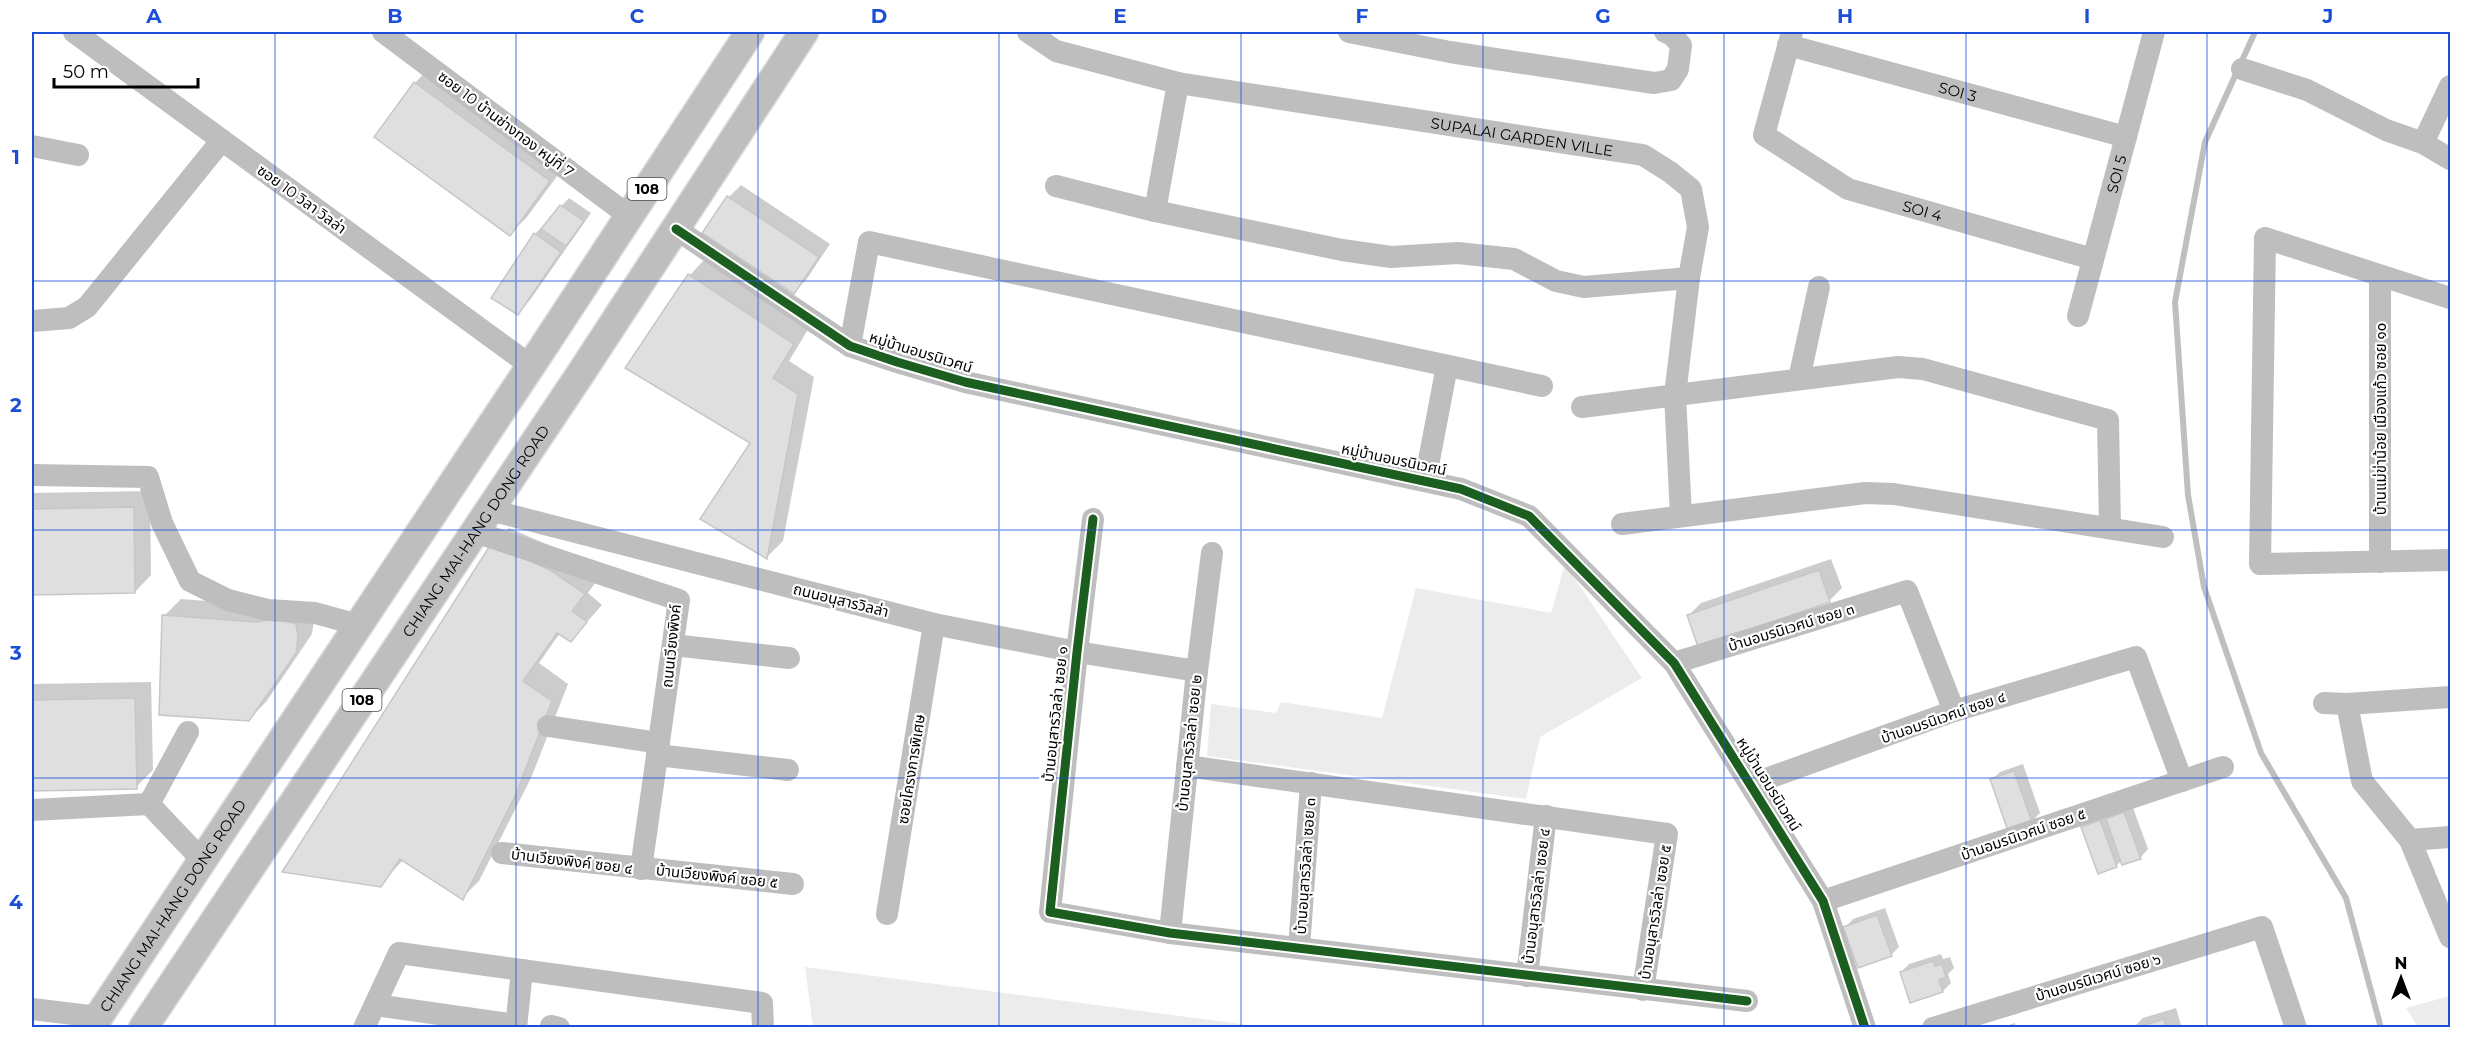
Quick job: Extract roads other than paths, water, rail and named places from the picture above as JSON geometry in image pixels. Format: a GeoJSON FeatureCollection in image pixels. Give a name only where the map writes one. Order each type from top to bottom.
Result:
{"type":"FeatureCollection","features":[{"type":"Feature","properties":{"kind":"main road","name":"CHIANG MAI-HANG DONG ROAD"},"geometry":{"type":"LineString","coordinates":[[94,1022],[538,356],[750,32]]}},
{"type":"Feature","properties":{"kind":"main road","name":"CHIANG MAI-HANG DONG ROAD"},"geometry":{"type":"LineString","coordinates":[[143,1028],[581,373],[804,32]]}},
{"type":"Feature","properties":{"kind":"main road"},"geometry":{"type":"LineString","coordinates":[[538,356],[581,373]]}},
{"type":"Feature","properties":{"kind":"street","name":"ซอย 10 วิลา วิลล่า"},"geometry":{"type":"LineString","coordinates":[[74,32],[222,140],[538,356]]}},
{"type":"Feature","properties":{"kind":"street","name":"ซอย 10 บ้านช่างทอง หมู่ที่ 7"},"geometry":{"type":"LineString","coordinates":[[383,32],[630,216]]}},
{"type":"Feature","properties":{"kind":"street","name":"SUPALAI GARDEN VILLE"},"geometry":{"type":"LineString","coordinates":[[1028,32],[1056,51],[1178,83],[1643,155],[1670,172],[1691,189],[1698,227],[1689,278],[1675,395],[1681,516]]}},
{"type":"Feature","properties":{"kind":"street"},"geometry":{"type":"LineString","coordinates":[[1349,32],[1450,52],[1654,83],[1671,80],[1678,69],[1681,45],[1672,34],[1665,32]]}},
{"type":"Feature","properties":{"kind":"street","name":"SOI 5"},"geometry":{"type":"LineString","coordinates":[[2078,316],[2154,32]]}},
{"type":"Feature","properties":{"kind":"street","name":"SOI 3"},"geometry":{"type":"LineString","coordinates":[[1790,38],[2126,137]]}},
{"type":"Feature","properties":{"kind":"street","name":"SOI 4"},"geometry":{"type":"LineString","coordinates":[[1790,38],[1764,135],[1848,189],[2093,259]]}},
{"type":"Feature","properties":{"kind":"street"},"geometry":{"type":"LineString","coordinates":[[2242,69],[2307,90],[2386,130],[2423,143],[2451,159]]}},
{"type":"Feature","properties":{"kind":"street"},"geometry":{"type":"LineString","coordinates":[[1155,211],[1178,83]]}},
{"type":"Feature","properties":{"kind":"street"},"geometry":{"type":"LineString","coordinates":[[2423,143],[2451,86]]}},
{"type":"Feature","properties":{"kind":"street"},"geometry":{"type":"LineString","coordinates":[[32,321],[69,318],[87,308],[222,140]]}},
{"type":"Feature","properties":{"kind":"street"},"geometry":{"type":"LineString","coordinates":[[32,146],[78,155]]}},
{"type":"Feature","properties":{"kind":"street"},"geometry":{"type":"LineString","coordinates":[[1056,186],[1155,211],[1342,250],[1391,257],[1458,253],[1514,259],[1556,281],[1584,287],[1689,278]]}},
{"type":"Feature","properties":{"kind":"street","name":"หมู่บ้านอมรนิเวศน์"},"geometry":{"type":"LineString","coordinates":[[676,229],[850,346],[965,382],[1461,489],[1529,516],[1674,663],[1824,901],[1865,1028]]}},
{"type":"Feature","properties":{"kind":"street"},"geometry":{"type":"LineString","coordinates":[[2451,298],[2265,238],[2260,564],[2451,560]]}},
{"type":"Feature","properties":{"kind":"street"},"geometry":{"type":"LineString","coordinates":[[850,346],[869,242],[1542,386]]}},
{"type":"Feature","properties":{"kind":"street","name":"บ้านแม่ข่าน้อย เมืองแก้ว ซอย ๑๐"},"geometry":{"type":"LineString","coordinates":[[2380,276],[2380,562]]}},
{"type":"Feature","properties":{"kind":"street"},"geometry":{"type":"LineString","coordinates":[[1799,379],[1819,287]]}},
{"type":"Feature","properties":{"kind":"street"},"geometry":{"type":"LineString","coordinates":[[1425,481],[1447,366]]}},
{"type":"Feature","properties":{"kind":"street"},"geometry":{"type":"LineString","coordinates":[[1582,407],[1898,367],[1923,369],[2108,420],[2110,528]]}},
{"type":"Feature","properties":{"kind":"street"},"geometry":{"type":"LineString","coordinates":[[32,475],[148,477],[162,523],[190,581],[228,600],[268,610],[315,613],[359,626]]}},
{"type":"Feature","properties":{"kind":"street"},"geometry":{"type":"LineString","coordinates":[[1622,524],[1865,493],[1884,493],[2163,537]]}},
{"type":"Feature","properties":{"kind":"street","name":"บ้านอนุสารวิลล่า ซอย ๑"},"geometry":{"type":"LineString","coordinates":[[1093,519],[1050,912],[1170,933]]}},
{"type":"Feature","properties":{"kind":"street","name":"ถนนอนุสารวิลล่า"},"geometry":{"type":"LineString","coordinates":[[482,521],[934,624],[1077,652],[1197,671]]}},
{"type":"Feature","properties":{"kind":"street","name":"ถนนเวียงพิงค์"},"geometry":{"type":"LineString","coordinates":[[482,521],[679,600],[641,869]]}},
{"type":"Feature","properties":{"kind":"street","name":"บ้านอนุสารวิลล่า ซอย ๒"},"geometry":{"type":"LineString","coordinates":[[1170,933],[1197,671],[1212,553]]}},
{"type":"Feature","properties":{"kind":"street","name":"บ้านอมรนิเวศน์ ซอย ๓"},"geometry":{"type":"LineString","coordinates":[[1674,663],[1907,591],[1954,711]]}},
{"type":"Feature","properties":{"kind":"street","name":"ซอยโครงการพิเศษ"},"geometry":{"type":"LineString","coordinates":[[887,914],[934,624]]}},
{"type":"Feature","properties":{"kind":"street"},"geometry":{"type":"LineString","coordinates":[[673,645],[789,658]]}},
{"type":"Feature","properties":{"kind":"street","name":"บ้านอมรนิเวศน์ ซอย ๔"},"geometry":{"type":"LineString","coordinates":[[1752,784],[1954,711],[2136,657],[2182,781]]}},
{"type":"Feature","properties":{"kind":"street"},"geometry":{"type":"LineString","coordinates":[[2324,703],[2347,704],[2451,698]]}},
{"type":"Feature","properties":{"kind":"street"},"geometry":{"type":"LineString","coordinates":[[2347,704],[2362,781],[2410,840],[2451,937]]}},
{"type":"Feature","properties":{"kind":"street"},"geometry":{"type":"LineString","coordinates":[[548,726],[658,749],[788,770]]}},
{"type":"Feature","properties":{"kind":"street"},"geometry":{"type":"LineString","coordinates":[[149,804],[188,732]]}},
{"type":"Feature","properties":{"kind":"street"},"geometry":{"type":"LineString","coordinates":[[1187,766],[1546,816]]}},
{"type":"Feature","properties":{"kind":"street","name":"บ้านอมรนิเวศน์ ซอย ๕"},"geometry":{"type":"LineString","coordinates":[[1824,901],[2223,767]]}},
{"type":"Feature","properties":{"kind":"street","name":"บ้านอนุสารวิลล่า ซอย ๓"},"geometry":{"type":"LineString","coordinates":[[1299,948],[1311,783]]}},
{"type":"Feature","properties":{"kind":"street"},"geometry":{"type":"LineString","coordinates":[[32,810],[149,804],[202,860]]}},
{"type":"Feature","properties":{"kind":"street","name":"บ้านอนุสารวิลล่า ซอย ๕"},"geometry":{"type":"LineString","coordinates":[[1546,816],[1667,834],[1643,990]]}},
{"type":"Feature","properties":{"kind":"street","name":"บ้านอนุสารวิลล่า ซอย ๔"},"geometry":{"type":"LineString","coordinates":[[1527,976],[1546,816]]}},
{"type":"Feature","properties":{"kind":"street"},"geometry":{"type":"LineString","coordinates":[[2410,840],[2451,837]]}},
{"type":"Feature","properties":{"kind":"street","name":"บ้านเวียงพิงค์ ซอย ๔"},"geometry":{"type":"LineString","coordinates":[[502,853],[641,869]]}},
{"type":"Feature","properties":{"kind":"street","name":"บ้านเวียงพิงค์ ซอย ๕"},"geometry":{"type":"LineString","coordinates":[[641,869],[793,884]]}},
{"type":"Feature","properties":{"kind":"street","name":"บ้านอมรนิเวศน์ ซอย ๖"},"geometry":{"type":"LineString","coordinates":[[1933,1028],[2262,927],[2296,1028]]}},
{"type":"Feature","properties":{"kind":"street"},"geometry":{"type":"LineString","coordinates":[[1170,933],[1747,1001]]}},
{"type":"Feature","properties":{"kind":"street"},"geometry":{"type":"LineString","coordinates":[[364,1028],[399,953],[762,1003],[763,1028]]}},
{"type":"Feature","properties":{"kind":"street"},"geometry":{"type":"LineString","coordinates":[[375,1005],[516,1026],[522,970]]}},
{"type":"Feature","properties":{"kind":"street"},"geometry":{"type":"LineString","coordinates":[[32,1009],[94,1022]]}},
{"type":"Feature","properties":{"kind":"waterway"},"geometry":{"type":"LineString","coordinates":[[2255,32],[2205,142],[2175,302],[2188,495],[2204,587],[2261,753],[2346,898],[2381,1028]]}}]}
